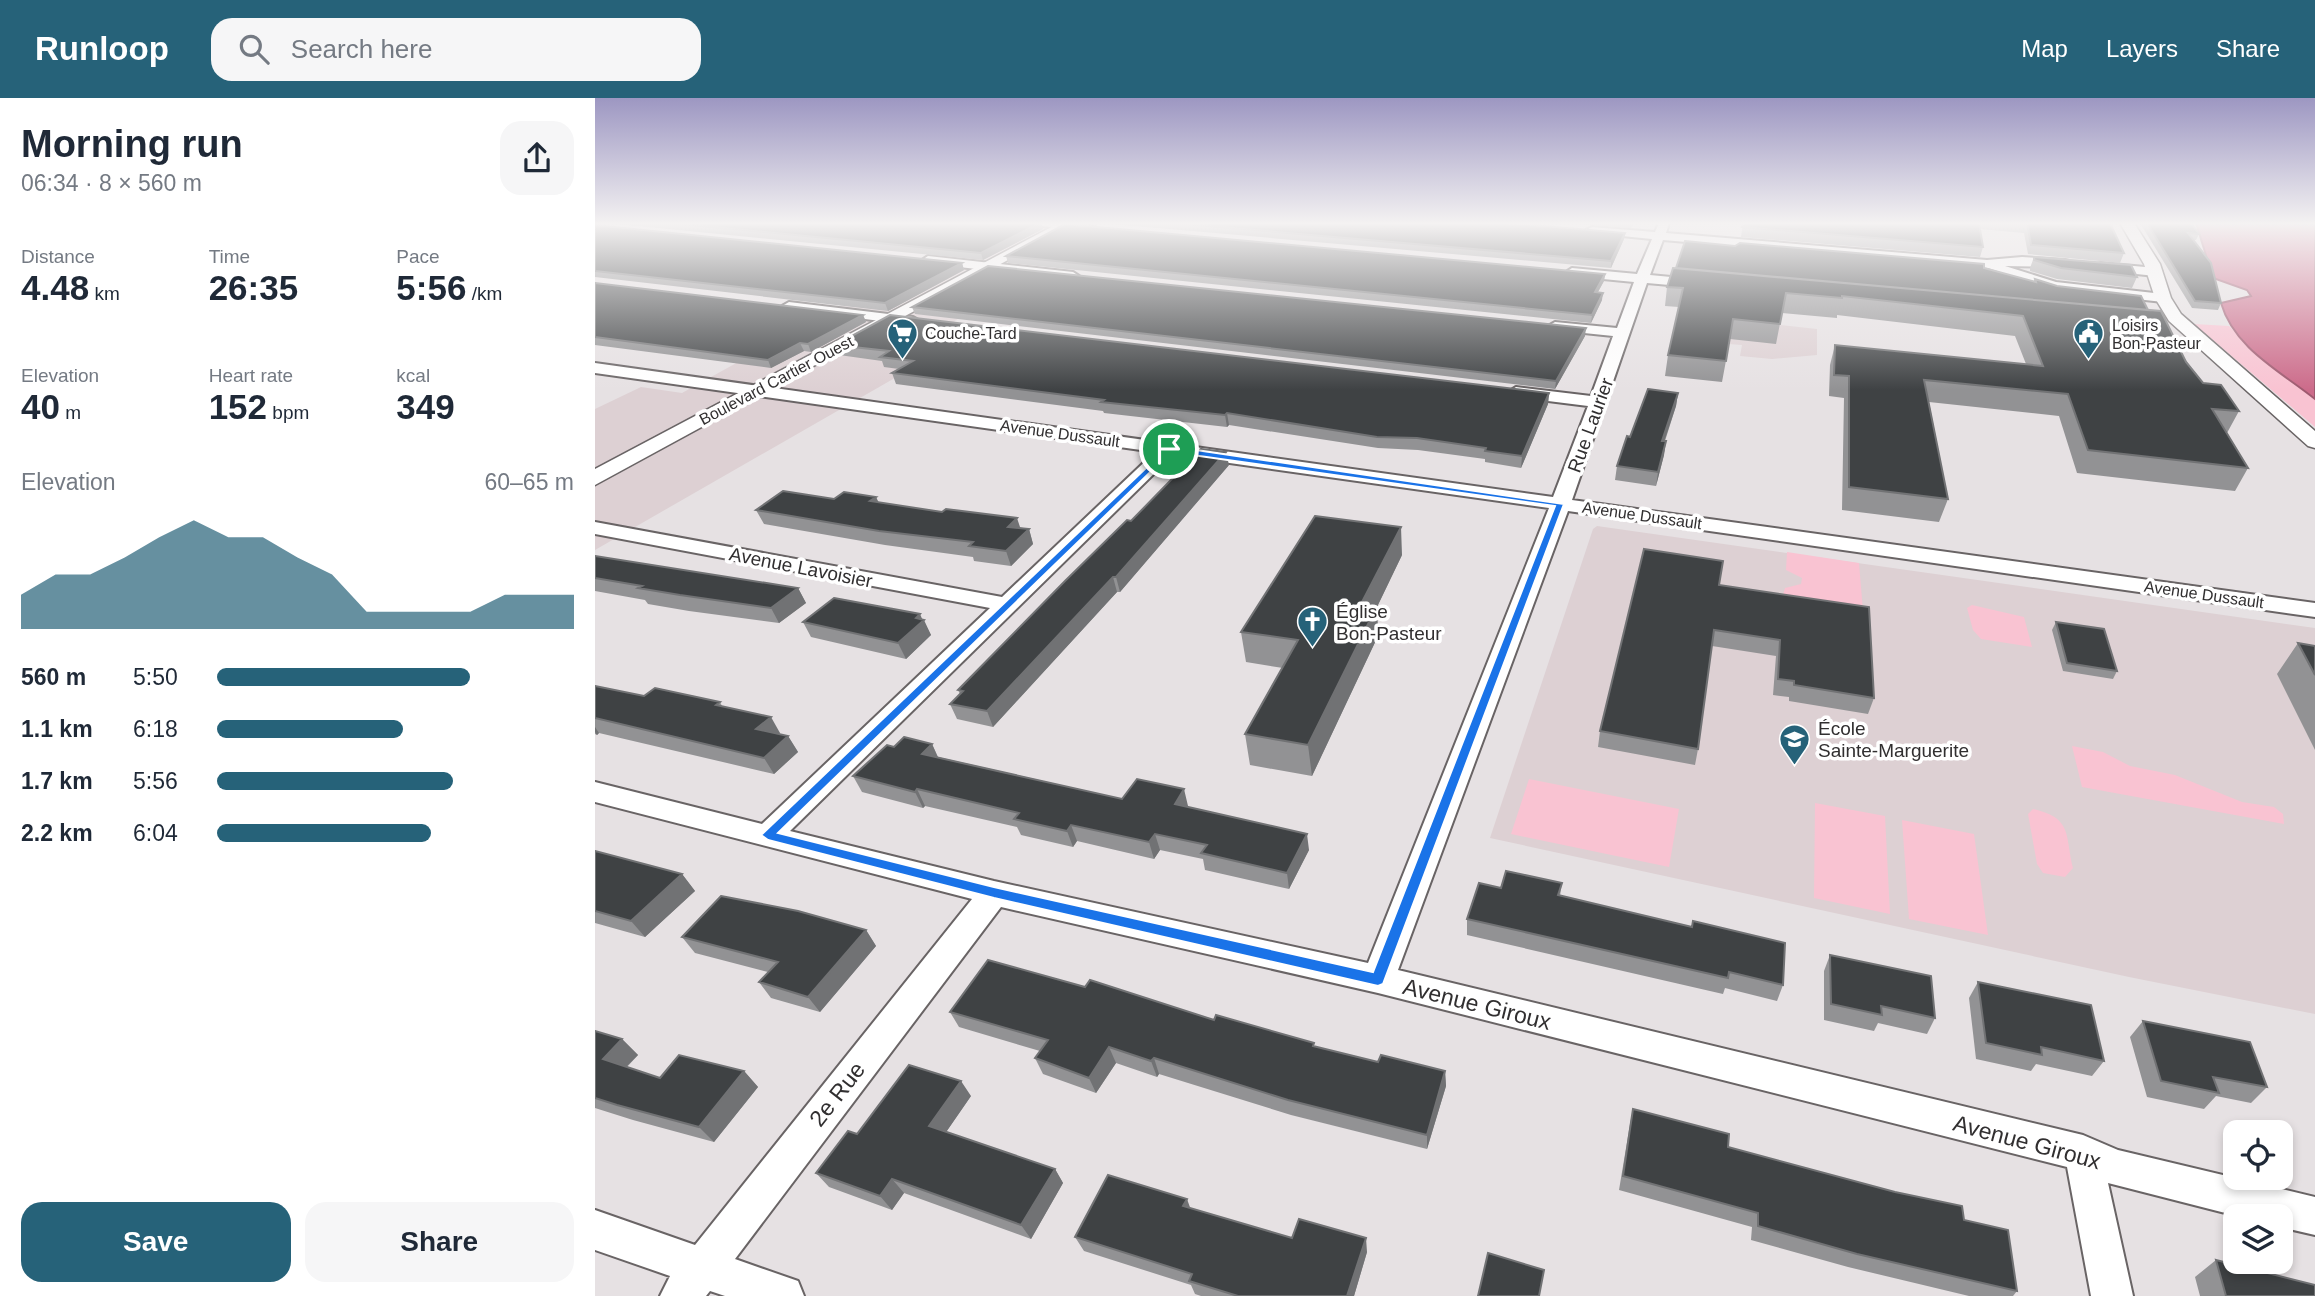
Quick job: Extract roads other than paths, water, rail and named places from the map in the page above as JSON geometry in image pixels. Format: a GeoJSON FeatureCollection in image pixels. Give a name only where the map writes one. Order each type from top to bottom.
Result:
{"type":"FeatureCollection","features":[{"type":"Feature","properties":{"kind":"street","name":"Boulevard Cartier Ouest"},"geometry":{"type":"LineString","coordinates":[[595,478],[965,279]]}},
{"type":"Feature","properties":{"kind":"street","name":"Rue Laurier"},"geometry":{"type":"LineString","coordinates":[[1378,979],[1624,333],[1640,279]]}},
{"type":"Feature","properties":{"kind":"street"},"geometry":{"type":"LineString","coordinates":[[1650,279],[1719,285]]}},
{"type":"Feature","properties":{"kind":"street"},"geometry":{"type":"LineString","coordinates":[[2033,279],[2055,286],[2163,298]]}},
{"type":"Feature","properties":{"kind":"street"},"geometry":{"type":"LineString","coordinates":[[2158,279],[2163,298],[2185,327],[2315,442]]}},
{"type":"Feature","properties":{"kind":"street"},"geometry":{"type":"LineString","coordinates":[[779,305],[928,323]]}},
{"type":"Feature","properties":{"kind":"street"},"geometry":{"type":"LineString","coordinates":[[1543,324],[1624,333]]}},
{"type":"Feature","properties":{"kind":"street"},"geometry":{"type":"LineString","coordinates":[[2164,326],[2185,327]]}},
{"type":"Feature","properties":{"kind":"street","name":"Avenue Dussault"},"geometry":{"type":"LineString","coordinates":[[595,368],[2315,610]]}},
{"type":"Feature","properties":{"kind":"street"},"geometry":{"type":"LineString","coordinates":[[1501,390],[1598,402]]}},
{"type":"Feature","properties":{"kind":"street"},"geometry":{"type":"LineString","coordinates":[[768,835],[1169,449]]}},
{"type":"Feature","properties":{"kind":"street","name":"Avenue Lavoisier"},"geometry":{"type":"LineString","coordinates":[[595,528],[1007,605]]}},
{"type":"Feature","properties":{"kind":"street","name":"Avenue Giroux"},"geometry":{"type":"LineString","coordinates":[[595,792],[994,893],[1378,979],[2083,1153],[2117,1167],[2315,1216]]}},
{"type":"Feature","properties":{"kind":"street","name":"2e Rue"},"geometry":{"type":"LineString","coordinates":[[691,1282],[994,893]]}},
{"type":"Feature","properties":{"kind":"street"},"geometry":{"type":"LineString","coordinates":[[2083,1153],[2112,1296]]}},
{"type":"Feature","properties":{"kind":"street"},"geometry":{"type":"LineString","coordinates":[[595,1230],[691,1282],[783,1296]]}},
{"type":"Feature","properties":{"kind":"place","name":"Couche-Tard"},"geometry":{"type":"Point","coordinates":[902,360]}},
{"type":"Feature","properties":{"kind":"place","name":"Loisirs Bon-Pasteur"},"geometry":{"type":"Point","coordinates":[2089,361]}},
{"type":"Feature","properties":{"kind":"place","name":"Église Bon-Pasteur"},"geometry":{"type":"Point","coordinates":[1313,649]}},
{"type":"Feature","properties":{"kind":"place","name":"École Sainte-Marguerite"},"geometry":{"type":"Point","coordinates":[1795,766]}}]}
